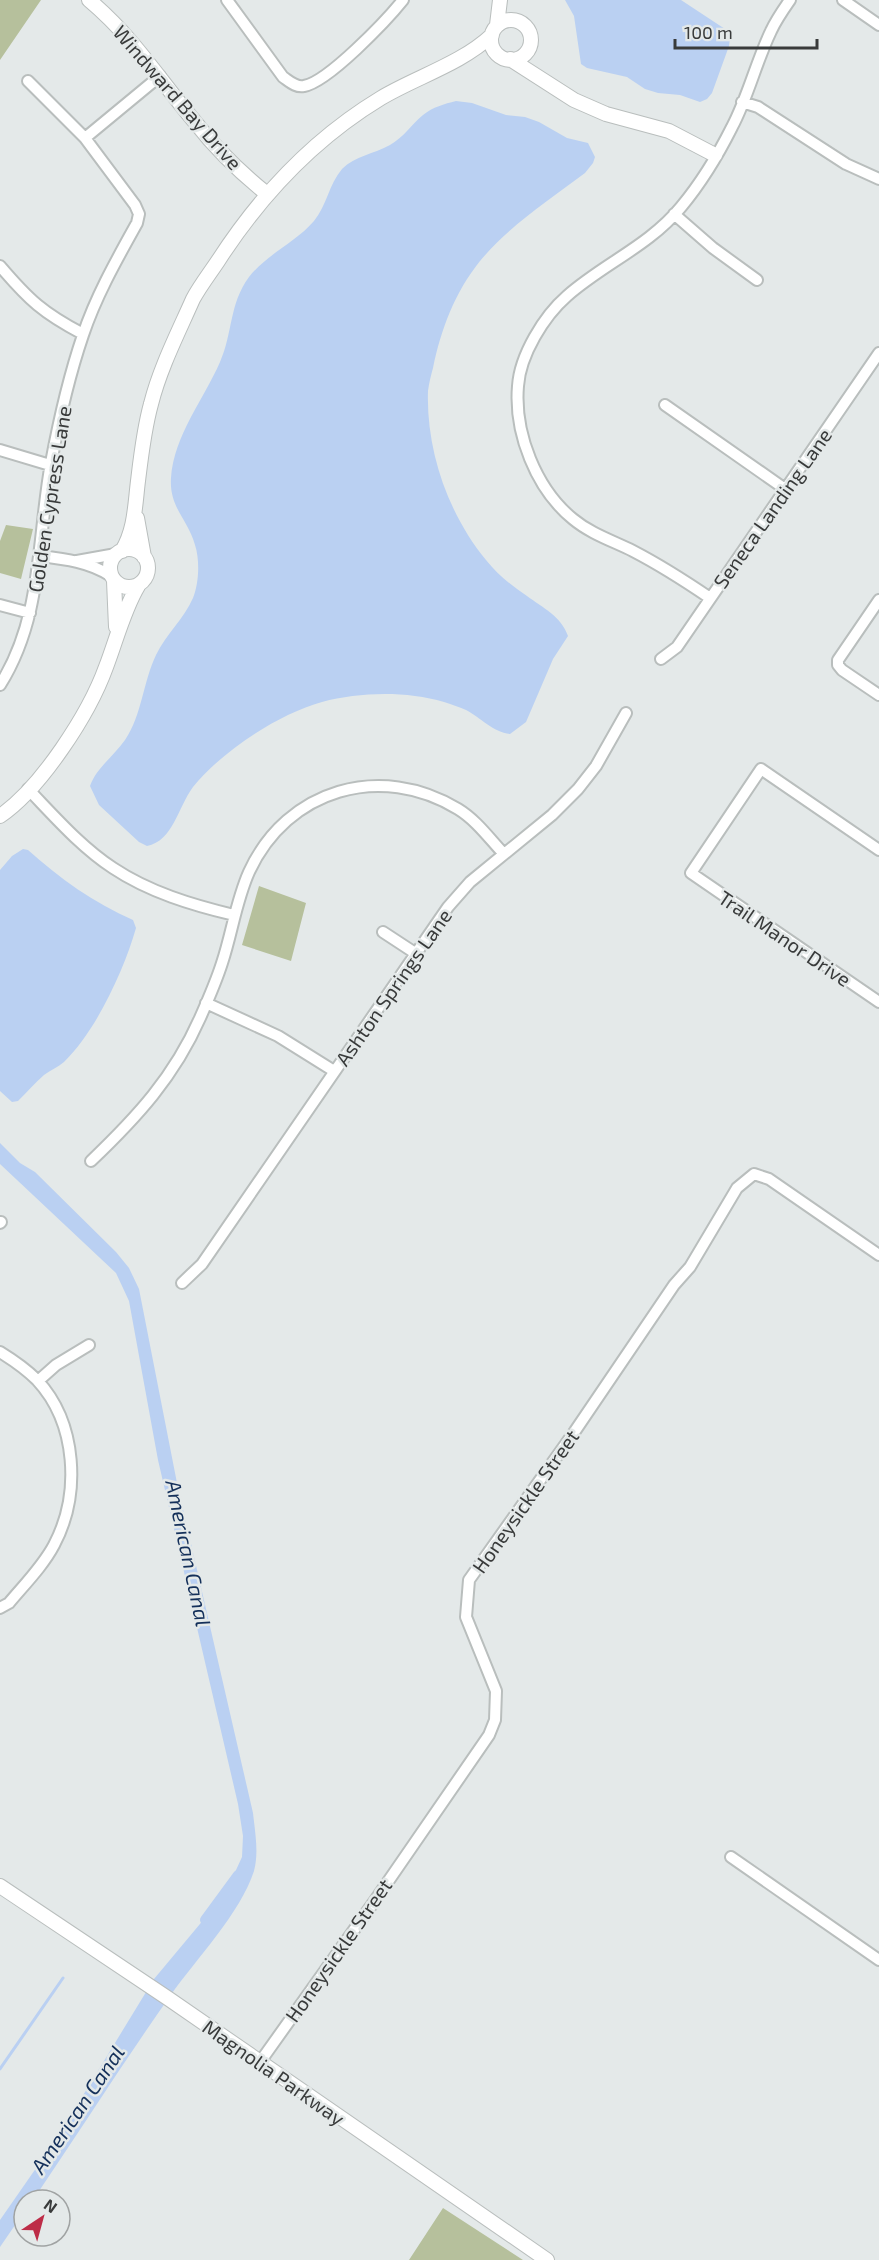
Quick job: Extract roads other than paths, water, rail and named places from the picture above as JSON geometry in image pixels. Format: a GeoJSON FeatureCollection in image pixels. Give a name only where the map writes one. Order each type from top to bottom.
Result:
{"type":"FeatureCollection","features":[{"type":"Feature","properties":{"kind":"street","name":"Windward Bay Drive"},"geometry":{"type":"LineString","coordinates":[[89,0],[129,37],[215,146],[267,194]]}},
{"type":"Feature","properties":{"kind":"street"},"geometry":{"type":"LineString","coordinates":[[227,0],[283,77],[294,85],[302,87],[314,83],[367,41],[403,0]]}},
{"type":"Feature","properties":{"kind":"street"},"geometry":{"type":"LineString","coordinates":[[500,0],[492,46],[504,57],[574,100],[592,108],[669,132],[715,155]]}},
{"type":"Feature","properties":{"kind":"street"},"geometry":{"type":"LineString","coordinates":[[506,0],[518,21],[527,29],[533,61],[548,84]]}},
{"type":"Feature","properties":{"kind":"street"},"geometry":{"type":"LineString","coordinates":[[710,598],[661,566],[586,529],[558,505],[528,457],[520,422],[518,385],[527,353],[542,323],[567,296],[652,236],[674,214],[700,182],[732,127],[771,30],[790,0]]}},
{"type":"Feature","properties":{"kind":"street"},"geometry":{"type":"LineString","coordinates":[[843,0],[879,25]]}},
{"type":"Feature","properties":{"kind":"street"},"geometry":{"type":"LineString","coordinates":[[116,638],[113,578],[110,564],[129,540],[150,405],[167,359],[195,296],[231,240],[267,194],[318,145],[354,117],[380,99],[456,59],[507,20],[518,21]]}},
{"type":"Feature","properties":{"kind":"street"},"geometry":{"type":"LineString","coordinates":[[456,59],[522,56],[530,47]]}},
{"type":"Feature","properties":{"kind":"street"},"geometry":{"type":"LineString","coordinates":[[28,81],[85,138],[160,76]]}},
{"type":"Feature","properties":{"kind":"street"},"geometry":{"type":"LineString","coordinates":[[742,102],[758,107],[846,164],[879,179]]}},
{"type":"Feature","properties":{"kind":"street","name":"Golden Cypress Lane"},"geometry":{"type":"LineString","coordinates":[[0,685],[14,657],[35,594],[51,465],[64,402],[83,334],[102,289],[137,223],[139,214],[135,205],[85,138]]}},
{"type":"Feature","properties":{"kind":"street"},"geometry":{"type":"LineString","coordinates":[[674,214],[713,248],[757,280]]}},
{"type":"Feature","properties":{"kind":"street"},"geometry":{"type":"LineString","coordinates":[[0,266],[31,301],[45,313],[83,334]]}},
{"type":"Feature","properties":{"kind":"street","name":"Seneca Landing Lane"},"geometry":{"type":"LineString","coordinates":[[661,659],[678,647],[785,489],[877,361]]}},
{"type":"Feature","properties":{"kind":"street"},"geometry":{"type":"LineString","coordinates":[[665,405],[785,489]]}},
{"type":"Feature","properties":{"kind":"street"},"geometry":{"type":"LineString","coordinates":[[0,450],[51,465]]}},
{"type":"Feature","properties":{"kind":"street"},"geometry":{"type":"LineString","coordinates":[[0,816],[62,751],[105,670],[122,627],[128,604],[138,586],[147,576],[147,563],[135,510]]}},
{"type":"Feature","properties":{"kind":"street"},"geometry":{"type":"LineString","coordinates":[[40,556],[77,561],[134,550],[144,557]]}},
{"type":"Feature","properties":{"kind":"street"},"geometry":{"type":"LineString","coordinates":[[77,561],[96,567],[125,587],[138,586]]}},
{"type":"Feature","properties":{"kind":"street"},"geometry":{"type":"LineString","coordinates":[[879,600],[838,660],[838,665],[842,670],[879,695]]}},
{"type":"Feature","properties":{"kind":"street"},"geometry":{"type":"LineString","coordinates":[[0,605],[30,613]]}},
{"type":"Feature","properties":{"kind":"street","name":"Ashton Springs Lane"},"geometry":{"type":"LineString","coordinates":[[182,1283],[202,1263],[415,953],[470,882],[552,815],[578,789],[596,766],[626,713]]}},
{"type":"Feature","properties":{"kind":"street","name":"Trail Manor Drive"},"geometry":{"type":"LineString","coordinates":[[879,850],[761,769],[691,873],[879,1002]]}},
{"type":"Feature","properties":{"kind":"street"},"geometry":{"type":"LineString","coordinates":[[91,1161],[130,1124],[160,1088],[200,1019],[222,963],[234,915],[249,873],[261,849],[281,826],[311,802],[340,790],[378,786],[404,787],[434,797],[459,810],[480,826],[503,853]]}},
{"type":"Feature","properties":{"kind":"street"},"geometry":{"type":"LineString","coordinates":[[28,789],[88,849],[113,868],[165,894],[234,915]]}},
{"type":"Feature","properties":{"kind":"street"},"geometry":{"type":"LineString","coordinates":[[383,932],[415,953]]}},
{"type":"Feature","properties":{"kind":"street"},"geometry":{"type":"LineString","coordinates":[[206,1003],[278,1036],[334,1071]]}},
{"type":"Feature","properties":{"kind":"street","name":"Honeysickle Street"},"geometry":{"type":"LineString","coordinates":[[260,2062],[489,1735],[495,1720],[496,1691],[466,1617],[469,1580],[575,1431],[674,1285],[690,1267],[737,1188],[754,1174],[769,1179],[879,1255]]}},
{"type":"Feature","properties":{"kind":"street"},"geometry":{"type":"LineString","coordinates":[[38,1381],[66,1359],[89,1346]]}},
{"type":"Feature","properties":{"kind":"street"},"geometry":{"type":"LineString","coordinates":[[0,1352],[19,1364],[38,1381],[54,1406],[66,1433],[71,1459],[68,1506],[54,1546],[9,1603],[0,1608]]}},
{"type":"Feature","properties":{"kind":"street"},"geometry":{"type":"LineString","coordinates":[[731,1857],[879,1960]]}},
{"type":"Feature","properties":{"kind":"street","name":"Magnolia Parkway"},"geometry":{"type":"LineString","coordinates":[[0,1886],[169,1999],[547,2260]]}},
{"type":"Feature","properties":{"kind":"water"},"geometry":{"type":"Polygon","coordinates":[[[565,0],[681,0],[725,29],[730,38],[712,93],[700,102],[680,95],[658,93],[645,89],[627,77],[587,68],[581,64],[574,16],[565,0]]]}},
{"type":"Feature","properties":{"kind":"water"},"geometry":{"type":"Polygon","coordinates":[[[456,101],[472,103],[506,115],[525,117],[539,122],[567,138],[588,143],[595,157],[585,173],[504,236],[471,273],[456,298],[445,325],[428,391],[428,413],[435,458],[450,502],[461,522],[495,570],[556,618],[568,636],[553,659],[526,722],[510,734],[493,728],[466,710],[429,698],[383,694],[352,696],[322,702],[287,715],[269,725],[219,761],[193,787],[169,830],[156,843],[147,846],[139,842],[99,805],[90,786],[101,767],[121,746],[131,730],[156,655],[185,613],[197,586],[197,551],[192,536],[176,506],[171,488],[173,462],[184,432],[220,362],[238,298],[256,269],[314,221],[342,169],[353,161],[395,142],[431,110],[456,101]]]}},
{"type":"Feature","properties":{"kind":"water"},"geometry":{"type":"Polygon","coordinates":[[[23,849],[28,850],[91,898],[133,920],[136,928],[108,999],[87,1034],[64,1062],[44,1075],[18,1101],[12,1102],[0,1091],[0,870],[12,856],[23,849]]]}},
{"type":"Feature","properties":{"kind":"water","name":"American Canal"},"geometry":{"type":"Polygon","coordinates":[[[0,1143],[20,1163],[35,1172],[116,1252],[129,1268],[139,1289],[177,1483],[253,1813],[256,1835],[254,1871],[239,1903],[180,1982],[41,2188],[22,2188],[57,2138],[154,1979],[225,1894],[242,1857],[243,1836],[238,1804],[158,1460],[129,1301],[116,1273],[0,1164],[0,1143]]]}},
{"type":"Feature","properties":{"kind":"water","name":"American Canal"},"geometry":{"type":"Polygon","coordinates":[[[12,2203],[12,2230],[0,2247],[0,2220],[12,2203]]]}},
{"type":"Feature","properties":{"kind":"waterway","name":"American Canal"},"geometry":{"type":"LineString","coordinates":[[205,1920],[238,1875]]}},
{"type":"Feature","properties":{"kind":"waterway"},"geometry":{"type":"LineString","coordinates":[[0,2069],[63,1978]]}}]}
